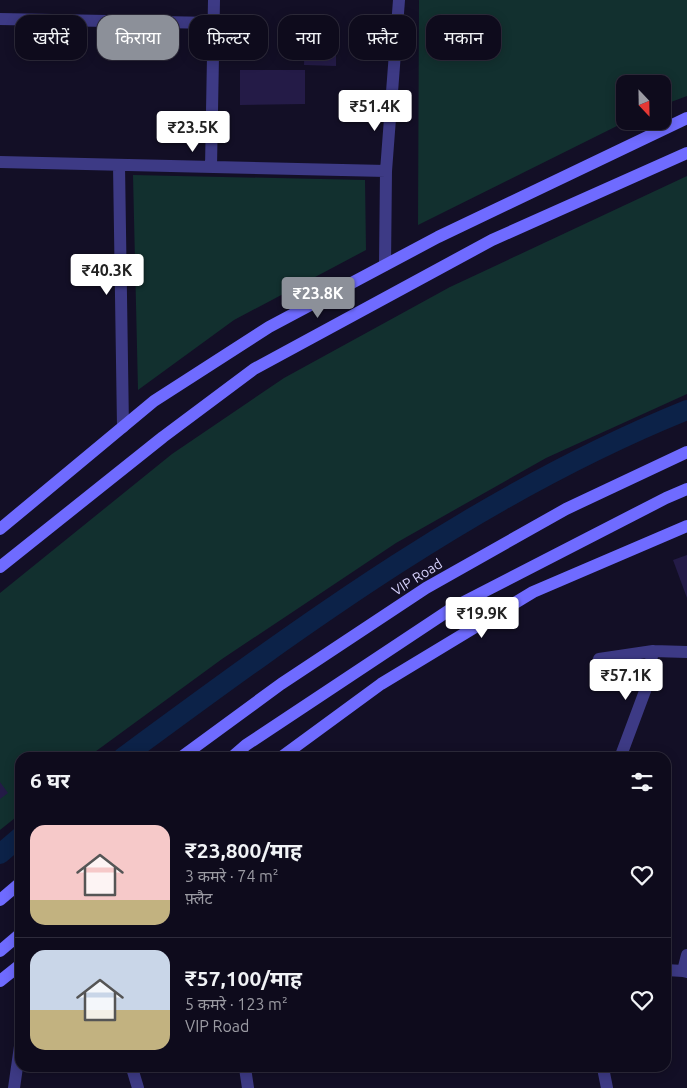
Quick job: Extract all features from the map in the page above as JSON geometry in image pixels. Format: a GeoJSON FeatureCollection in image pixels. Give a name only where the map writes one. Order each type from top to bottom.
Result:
{"type":"FeatureCollection","features":[{"type":"Feature","properties":{"kind":"street"},"geometry":{"type":"LineString","coordinates":[[214,0],[214,15]]}},
{"type":"Feature","properties":{"kind":"street"},"geometry":{"type":"LineString","coordinates":[[385,265],[386,171],[399,0]]}},
{"type":"Feature","properties":{"kind":"street"},"geometry":{"type":"LineString","coordinates":[[0,18],[189,22]]}},
{"type":"Feature","properties":{"kind":"street"},"geometry":{"type":"LineString","coordinates":[[211,167],[213,60]]}},
{"type":"Feature","properties":{"kind":"street"},"geometry":{"type":"LineString","coordinates":[[0,529],[154,401],[269,327],[438,237],[687,118]]}},
{"type":"Feature","properties":{"kind":"street"},"geometry":{"type":"LineString","coordinates":[[0,567],[163,437],[254,369],[492,240],[687,153]]}},
{"type":"Feature","properties":{"kind":"street"},"geometry":{"type":"LineString","coordinates":[[0,162],[386,171]]}},
{"type":"Feature","properties":{"kind":"street"},"geometry":{"type":"LineString","coordinates":[[118,165],[123,427]]}},
{"type":"Feature","properties":{"kind":"street","name":"VIP Road"},"geometry":{"type":"LineString","coordinates":[[188,752],[281,684],[426,588],[566,508],[687,452]]}},
{"type":"Feature","properties":{"kind":"street"},"geometry":{"type":"LineString","coordinates":[[238,752],[454,607],[666,498],[687,490]]}},
{"type":"Feature","properties":{"kind":"street"},"geometry":{"type":"LineString","coordinates":[[288,752],[382,684],[533,592],[687,526]]}},
{"type":"Feature","properties":{"kind":"street"},"geometry":{"type":"LineString","coordinates":[[599,659],[653,651],[687,652]]}},
{"type":"Feature","properties":{"kind":"street"},"geometry":{"type":"LineString","coordinates":[[622,752],[644,691],[653,651]]}},
{"type":"Feature","properties":{"kind":"street"},"geometry":{"type":"LineString","coordinates":[[0,900],[15,887]]}},
{"type":"Feature","properties":{"kind":"street"},"geometry":{"type":"LineString","coordinates":[[0,951],[15,938]]}},
{"type":"Feature","properties":{"kind":"street"},"geometry":{"type":"LineString","coordinates":[[671,971],[685,972],[687,955]]}},
{"type":"Feature","properties":{"kind":"street"},"geometry":{"type":"LineString","coordinates":[[0,981],[15,969]]}},
{"type":"Feature","properties":{"kind":"street"},"geometry":{"type":"LineString","coordinates":[[14,1088],[16,1072]]}},
{"type":"Feature","properties":{"kind":"street"},"geometry":{"type":"LineString","coordinates":[[133,1072],[138,1088]]}},
{"type":"Feature","properties":{"kind":"street"},"geometry":{"type":"LineString","coordinates":[[246,1072],[248,1088]]}},
{"type":"Feature","properties":{"kind":"street"},"geometry":{"type":"LineString","coordinates":[[604,1072],[607,1088]]}},
{"type":"Feature","properties":{"kind":"green space"},"geometry":{"type":"Polygon","coordinates":[[[419,0],[687,0],[687,96],[671,102],[671,75],[616,75],[616,126],[418,225],[419,0]]]}},
{"type":"Feature","properties":{"kind":"green space"},"geometry":{"type":"Polygon","coordinates":[[[133,175],[365,180],[366,250],[234,320],[138,390],[133,175]]]}},
{"type":"Feature","properties":{"kind":"green space"},"geometry":{"type":"Polygon","coordinates":[[[687,176],[687,394],[546,458],[396,543],[222,659],[95,752],[15,752],[15,818],[0,830],[0,593],[172,454],[284,378],[450,287],[687,176]]]}},
{"type":"Feature","properties":{"kind":"building"},"geometry":{"type":"Polygon","coordinates":[[[304,60],[336,60],[336,66],[304,65],[304,60]]]}},
{"type":"Feature","properties":{"kind":"building"},"geometry":{"type":"Polygon","coordinates":[[[240,70],[305,70],[305,104],[240,105],[240,70]]]}},
{"type":"Feature","properties":{"kind":"building"},"geometry":{"type":"Polygon","coordinates":[[[687,555],[687,598],[673,560],[687,555]]]}},
{"type":"Feature","properties":{"kind":"building"},"geometry":{"type":"Polygon","coordinates":[[[0,782],[8,793],[0,799],[0,782]]]}},
{"type":"Feature","properties":{"kind":"waterway"},"geometry":{"type":"LineString","coordinates":[[130,752],[325,612],[465,522],[537,481],[611,443],[687,410]]}},
{"type":"Feature","properties":{"kind":"waterway"},"geometry":{"type":"LineString","coordinates":[[0,854],[15,841]]}}]}
